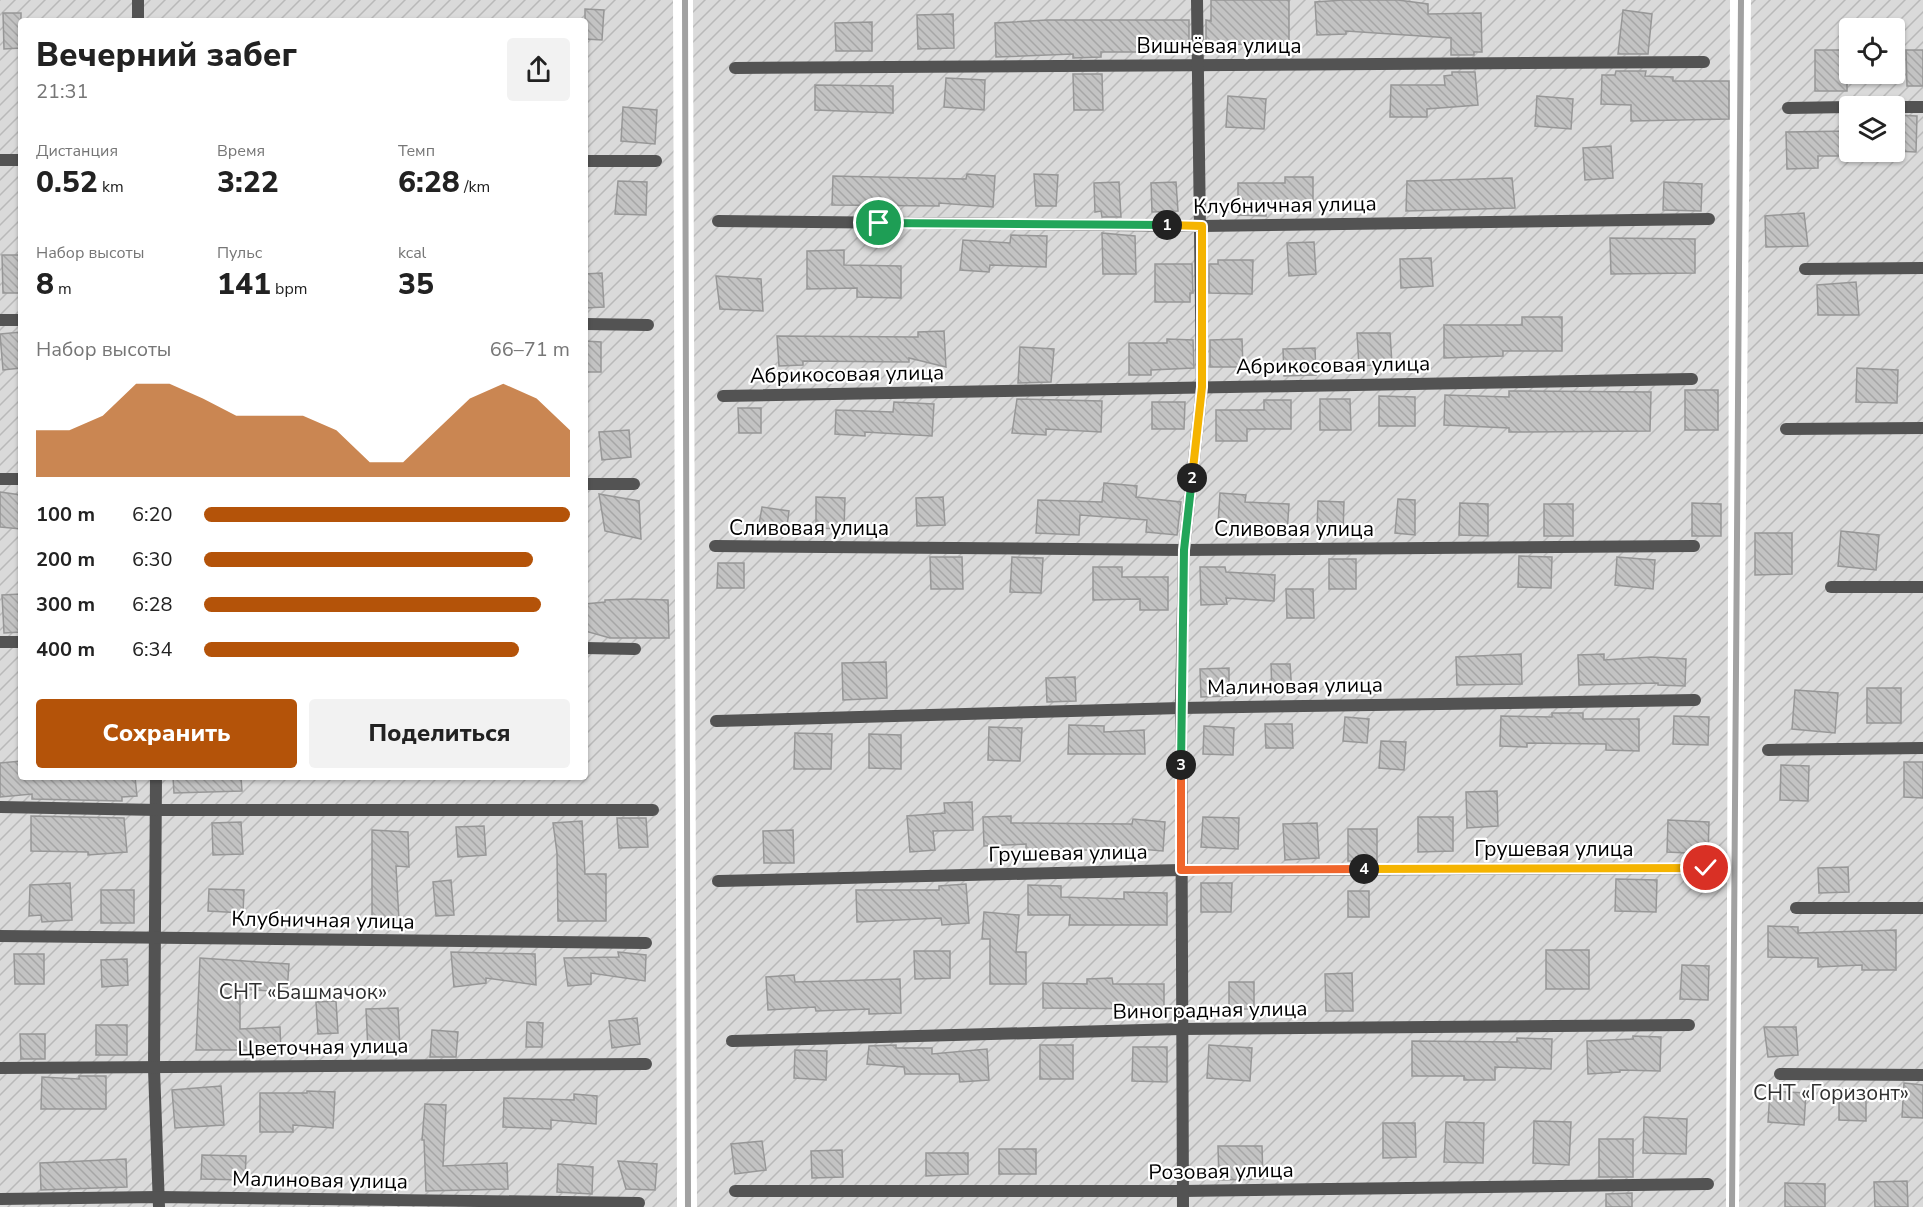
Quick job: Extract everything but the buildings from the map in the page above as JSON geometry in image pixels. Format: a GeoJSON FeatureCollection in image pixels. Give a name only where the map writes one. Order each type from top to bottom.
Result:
{"type":"FeatureCollection","features":[{"type":"Feature","properties":{"kind":"street"},"geometry":{"type":"LineString","coordinates":[[138,0],[138,18]]}},
{"type":"Feature","properties":{"kind":"street"},"geometry":{"type":"LineString","coordinates":[[1183,1207],[1181,708],[1184,550],[1202,387],[1202,226],[1197,0]]}},
{"type":"Feature","properties":{"kind":"street","name":"Вишнёвая улица"},"geometry":{"type":"LineString","coordinates":[[735,68],[1704,62]]}},
{"type":"Feature","properties":{"kind":"street"},"geometry":{"type":"LineString","coordinates":[[1788,108],[1839,107]]}},
{"type":"Feature","properties":{"kind":"street"},"geometry":{"type":"LineString","coordinates":[[1905,107],[1923,107]]}},
{"type":"Feature","properties":{"kind":"street"},"geometry":{"type":"LineString","coordinates":[[0,160],[18,160]]}},
{"type":"Feature","properties":{"kind":"street"},"geometry":{"type":"LineString","coordinates":[[588,161],[656,161]]}},
{"type":"Feature","properties":{"kind":"street","name":"Клубничная улица"},"geometry":{"type":"LineString","coordinates":[[718,221],[1202,226],[1709,219]]}},
{"type":"Feature","properties":{"kind":"street"},"geometry":{"type":"LineString","coordinates":[[1805,269],[1923,268]]}},
{"type":"Feature","properties":{"kind":"street"},"geometry":{"type":"LineString","coordinates":[[0,320],[18,320]]}},
{"type":"Feature","properties":{"kind":"street"},"geometry":{"type":"LineString","coordinates":[[588,324],[648,325]]}},
{"type":"Feature","properties":{"kind":"street","name":"Абрикосовая улица"},"geometry":{"type":"LineString","coordinates":[[723,396],[1692,379]]}},
{"type":"Feature","properties":{"kind":"street"},"geometry":{"type":"LineString","coordinates":[[1786,429],[1923,428]]}},
{"type":"Feature","properties":{"kind":"street"},"geometry":{"type":"LineString","coordinates":[[0,479],[18,478]]}},
{"type":"Feature","properties":{"kind":"street"},"geometry":{"type":"LineString","coordinates":[[588,484],[634,484]]}},
{"type":"Feature","properties":{"kind":"street","name":"Сливовая улица"},"geometry":{"type":"LineString","coordinates":[[715,546],[1184,550],[1694,546]]}},
{"type":"Feature","properties":{"kind":"street"},"geometry":{"type":"LineString","coordinates":[[1831,587],[1923,587]]}},
{"type":"Feature","properties":{"kind":"street"},"geometry":{"type":"LineString","coordinates":[[0,642],[18,642]]}},
{"type":"Feature","properties":{"kind":"street"},"geometry":{"type":"LineString","coordinates":[[588,648],[635,649]]}},
{"type":"Feature","properties":{"kind":"street","name":"Малиновая улица"},"geometry":{"type":"LineString","coordinates":[[716,721],[1181,708],[1695,700]]}},
{"type":"Feature","properties":{"kind":"street"},"geometry":{"type":"LineString","coordinates":[[1768,750],[1923,748]]}},
{"type":"Feature","properties":{"kind":"street"},"geometry":{"type":"LineString","coordinates":[[156,780],[158,810],[154,1069],[159,1202]]}},
{"type":"Feature","properties":{"kind":"street"},"geometry":{"type":"LineString","coordinates":[[0,807],[158,810],[653,810]]}},
{"type":"Feature","properties":{"kind":"street","name":"Грушевая улица"},"geometry":{"type":"LineString","coordinates":[[718,881],[1181,870],[1706,868]]}},
{"type":"Feature","properties":{"kind":"street"},"geometry":{"type":"LineString","coordinates":[[1796,908],[1923,908]]}},
{"type":"Feature","properties":{"kind":"street","name":"Клубничная улица"},"geometry":{"type":"LineString","coordinates":[[0,936],[646,943]]}},
{"type":"Feature","properties":{"kind":"street","name":"Виноградная улица"},"geometry":{"type":"LineString","coordinates":[[732,1041],[1181,1029],[1689,1025]]}},
{"type":"Feature","properties":{"kind":"street","name":"Цветочная улица"},"geometry":{"type":"LineString","coordinates":[[0,1068],[154,1069],[646,1064]]}},
{"type":"Feature","properties":{"kind":"street"},"geometry":{"type":"LineString","coordinates":[[1780,1074],[1923,1074]]}},
{"type":"Feature","properties":{"kind":"street","name":"Розовая улица"},"geometry":{"type":"LineString","coordinates":[[735,1191],[1183,1191],[1708,1184]]}},
{"type":"Feature","properties":{"kind":"street","name":"Малиновая улица"},"geometry":{"type":"LineString","coordinates":[[0,1198],[159,1202],[639,1203]]}},
{"type":"Feature","properties":{"kind":"green space","name":"СНТ «Башмачок»"},"geometry":{"type":"Polygon","coordinates":[[[0,0],[673,0],[677,1207],[0,1207],[0,0]]]}},
{"type":"Feature","properties":{"kind":"green space"},"geometry":{"type":"Polygon","coordinates":[[[693,0],[1730,0],[1726,1207],[697,1207],[693,0]]]}},
{"type":"Feature","properties":{"kind":"green space","name":"СНТ «Горизонт»"},"geometry":{"type":"Polygon","coordinates":[[[1751,0],[1923,0],[1923,1207],[1739,1207],[1751,0]]]}},
{"type":"Feature","properties":{"kind":"waterway"},"geometry":{"type":"LineString","coordinates":[[685,0],[688,1207]]}},
{"type":"Feature","properties":{"kind":"waterway"},"geometry":{"type":"LineString","coordinates":[[1732,1207],[1741,0]]}},
{"type":"Feature","properties":{"kind":"route"},"geometry":{"type":"LineString","coordinates":[[879,223],[1202,226],[1202,387],[1184,550],[1181,870],[1706,868]]}}]}
